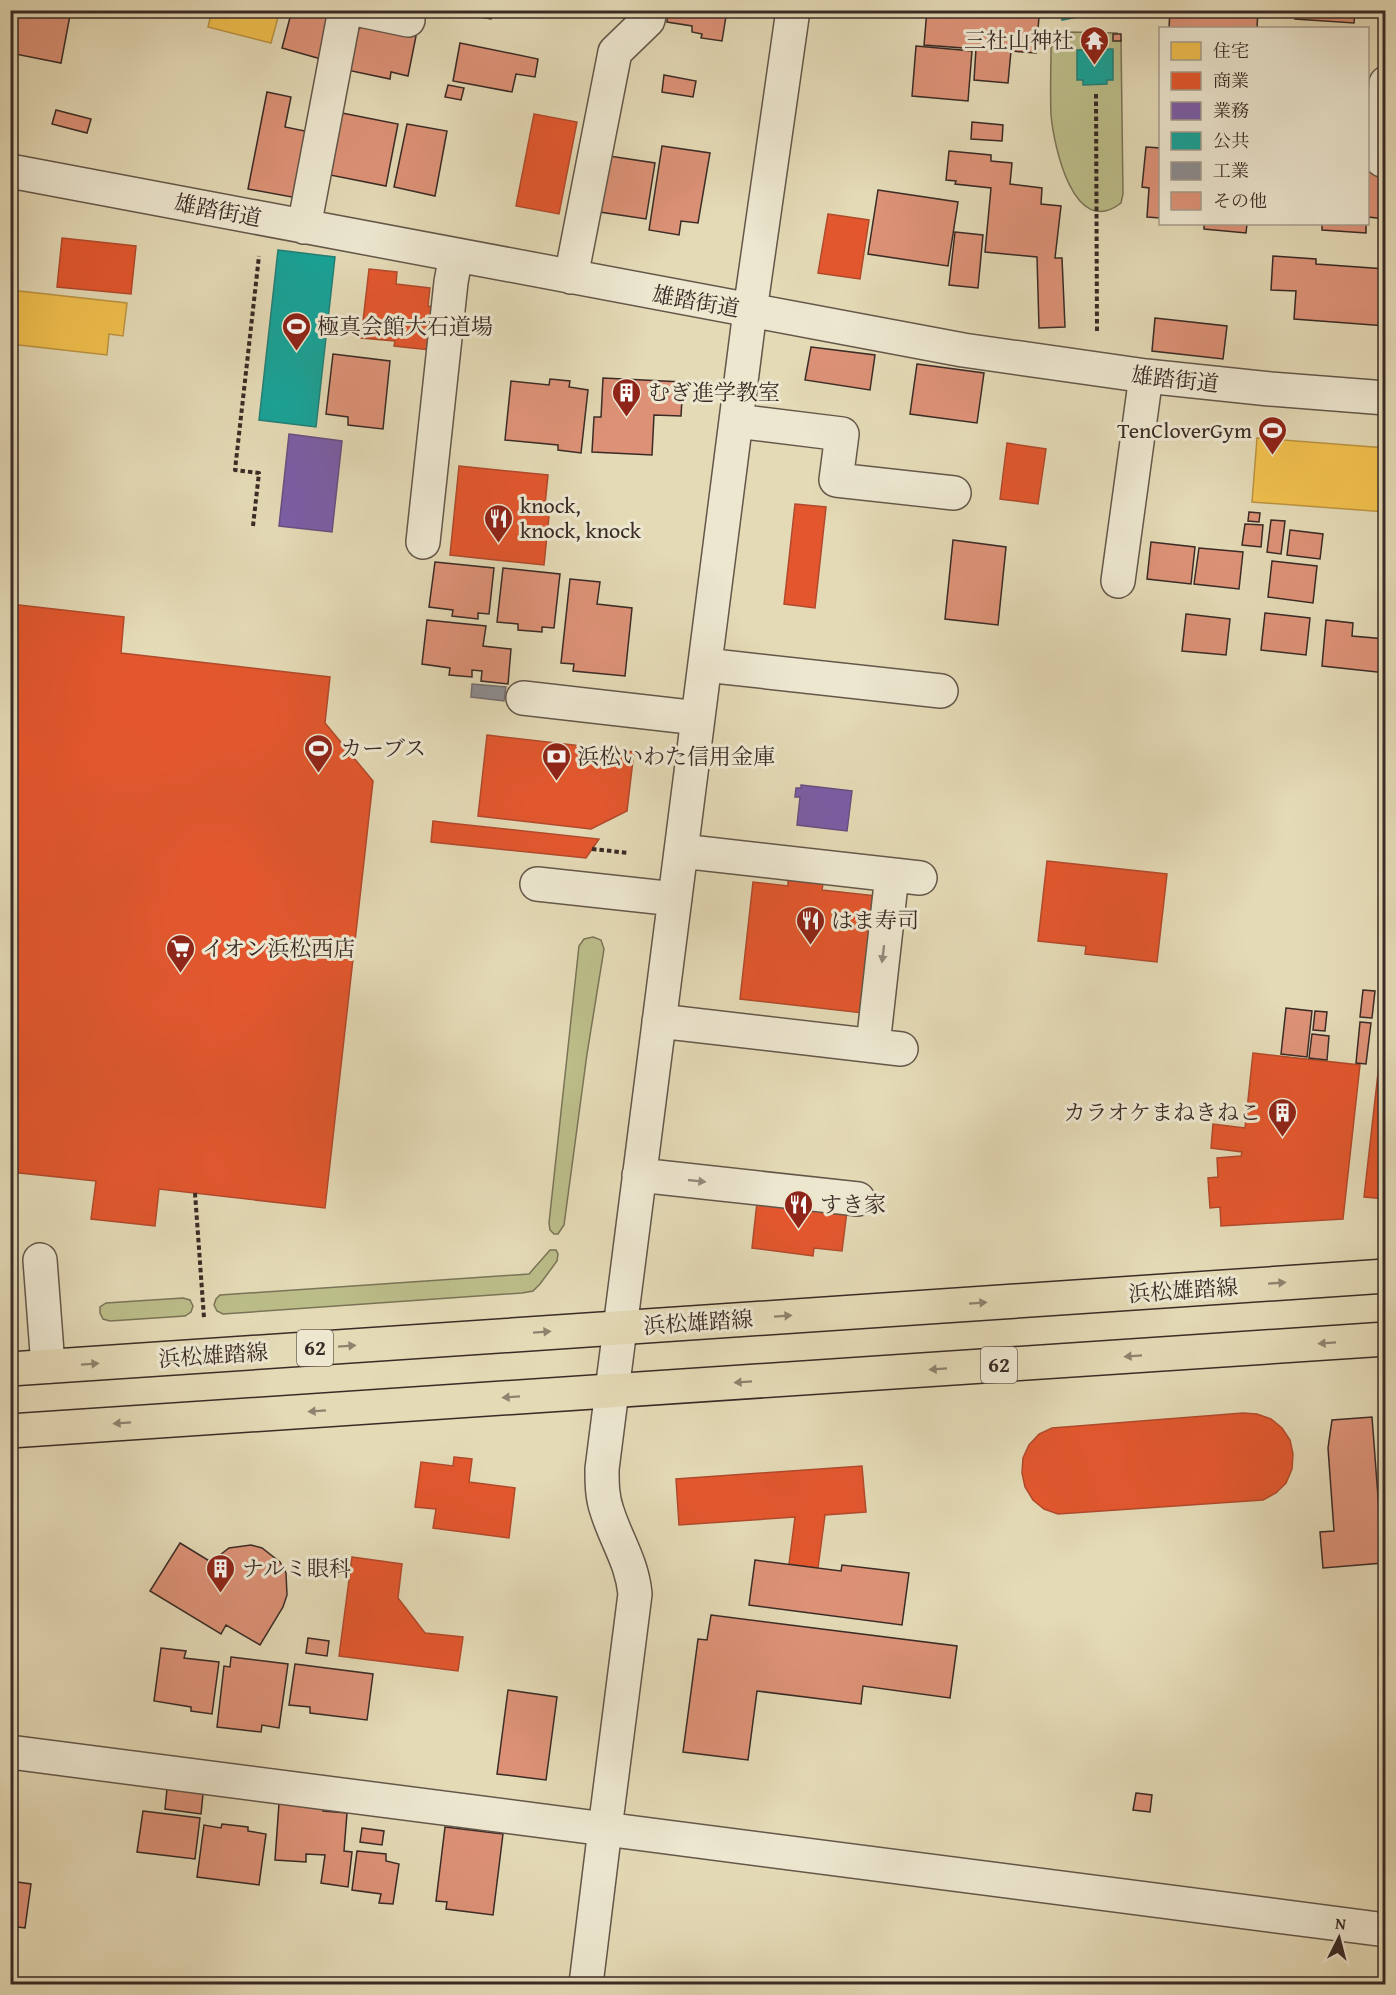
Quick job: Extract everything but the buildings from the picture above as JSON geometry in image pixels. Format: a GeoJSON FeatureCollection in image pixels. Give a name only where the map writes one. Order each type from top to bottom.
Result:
{"type":"FeatureCollection","features":[{"type":"Feature","properties":{"kind":"main road","name":"浜松雄踏線"},"geometry":{"type":"LineString","coordinates":[[10,1369],[1386,1276]]}},
{"type":"Feature","properties":{"kind":"main road","name":"62"},"geometry":{"type":"LineString","coordinates":[[10,1431],[1386,1339]]}},
{"type":"Feature","properties":{"kind":"street"},"geometry":{"type":"LineString","coordinates":[[304,227],[345,10]]}},
{"type":"Feature","properties":{"kind":"street"},"geometry":{"type":"LineString","coordinates":[[360,10],[408,20]]}},
{"type":"Feature","properties":{"kind":"street"},"geometry":{"type":"LineString","coordinates":[[571,277],[615,52],[648,20],[650,10]]}},
{"type":"Feature","properties":{"kind":"street"},"geometry":{"type":"LineString","coordinates":[[586,1984],[635,1594],[633,1576],[607,1511],[602,1490],[602,1469],[750,311],[793,10]]}},
{"type":"Feature","properties":{"kind":"street"},"geometry":{"type":"LineString","coordinates":[[1383,160],[1386,82]]}},
{"type":"Feature","properties":{"kind":"street","name":"雄踏街道"},"geometry":{"type":"LineString","coordinates":[[10,171],[963,350],[1146,376],[1386,398]]}},
{"type":"Feature","properties":{"kind":"street"},"geometry":{"type":"LineString","coordinates":[[423,542],[456,255]]}},
{"type":"Feature","properties":{"kind":"street"},"geometry":{"type":"LineString","coordinates":[[1118,581],[1146,376]]}},
{"type":"Feature","properties":{"kind":"street"},"geometry":{"type":"LineString","coordinates":[[736,421],[842,434],[836,480],[954,493]]}},
{"type":"Feature","properties":{"kind":"street"},"geometry":{"type":"LineString","coordinates":[[705,665],[941,691]]}},
{"type":"Feature","properties":{"kind":"street"},"geometry":{"type":"LineString","coordinates":[[523,698],[698,718]]}},
{"type":"Feature","properties":{"kind":"street"},"geometry":{"type":"LineString","coordinates":[[659,1021],[887,1047],[906,876],[681,851]]}},
{"type":"Feature","properties":{"kind":"street"},"geometry":{"type":"LineString","coordinates":[[537,884],[675,899]]}},
{"type":"Feature","properties":{"kind":"street"},"geometry":{"type":"LineString","coordinates":[[639,1175],[858,1199]]}},
{"type":"Feature","properties":{"kind":"street"},"geometry":{"type":"LineString","coordinates":[[40,1260],[48,1366]]}},
{"type":"Feature","properties":{"kind":"street"},"geometry":{"type":"LineString","coordinates":[[10,1752],[1386,1930]]}},
{"type":"Feature","properties":{"kind":"path"},"geometry":{"type":"LineString","coordinates":[[1096,94],[1097,344]]}},
{"type":"Feature","properties":{"kind":"path"},"geometry":{"type":"LineString","coordinates":[[253,526],[259,473],[235,470],[265,219]]}},
{"type":"Feature","properties":{"kind":"path"},"geometry":{"type":"LineString","coordinates":[[592,849],[629,853]]}},
{"type":"Feature","properties":{"kind":"path"},"geometry":{"type":"LineString","coordinates":[[195,1193],[204,1323]]}},
{"type":"Feature","properties":{"kind":"green space"},"geometry":{"type":"Polygon","coordinates":[[[1068,32],[1117,33],[1121,40],[1123,194],[1121,203],[1105,211],[1091,209],[1079,200],[1062,167],[1053,129],[1051,49],[1056,38],[1068,32]]]}},
{"type":"Feature","properties":{"kind":"green space"},"geometry":{"type":"Polygon","coordinates":[[[593,937],[601,940],[604,949],[564,1225],[558,1234],[554,1234],[550,1230],[549,1223],[579,946],[584,939],[593,937]]]}},
{"type":"Feature","properties":{"kind":"green space"},"geometry":{"type":"Polygon","coordinates":[[[550,1250],[556,1250],[557,1261],[533,1291],[522,1293],[223,1314],[217,1311],[214,1305],[220,1295],[529,1274],[550,1250]]]}},
{"type":"Feature","properties":{"kind":"green space"},"geometry":{"type":"Polygon","coordinates":[[[183,1298],[190,1300],[193,1306],[191,1312],[185,1316],[110,1321],[103,1319],[100,1313],[100,1307],[106,1303],[183,1298]]]}},
{"type":"Feature","properties":{"kind":"place","name":"三社山神社"},"geometry":{"type":"Point","coordinates":[1095,66]}},
{"type":"Feature","properties":{"kind":"place","name":"極真会館大石道場"},"geometry":{"type":"Point","coordinates":[296,352]}},
{"type":"Feature","properties":{"kind":"place","name":"むぎ進学教室"},"geometry":{"type":"Point","coordinates":[627,418]}},
{"type":"Feature","properties":{"kind":"place","name":"TenCloverGym"},"geometry":{"type":"Point","coordinates":[1273,456]}},
{"type":"Feature","properties":{"kind":"place","name":"knock, knock, knock"},"geometry":{"type":"Point","coordinates":[499,544]}},
{"type":"Feature","properties":{"kind":"place","name":"カーブス"},"geometry":{"type":"Point","coordinates":[319,774]}},
{"type":"Feature","properties":{"kind":"place","name":"浜松いわた信用金庫"},"geometry":{"type":"Point","coordinates":[556,782]}},
{"type":"Feature","properties":{"kind":"place","name":"はま寿司"},"geometry":{"type":"Point","coordinates":[810,946]}},
{"type":"Feature","properties":{"kind":"place","name":"イオン浜松西店"},"geometry":{"type":"Point","coordinates":[181,974]}},
{"type":"Feature","properties":{"kind":"place","name":"カラオケまねきねこ"},"geometry":{"type":"Point","coordinates":[1282,1138]}},
{"type":"Feature","properties":{"kind":"place","name":"すき家"},"geometry":{"type":"Point","coordinates":[799,1230]}},
{"type":"Feature","properties":{"kind":"place","name":"ナルミ眼科"},"geometry":{"type":"Point","coordinates":[221,1594]}}]}
